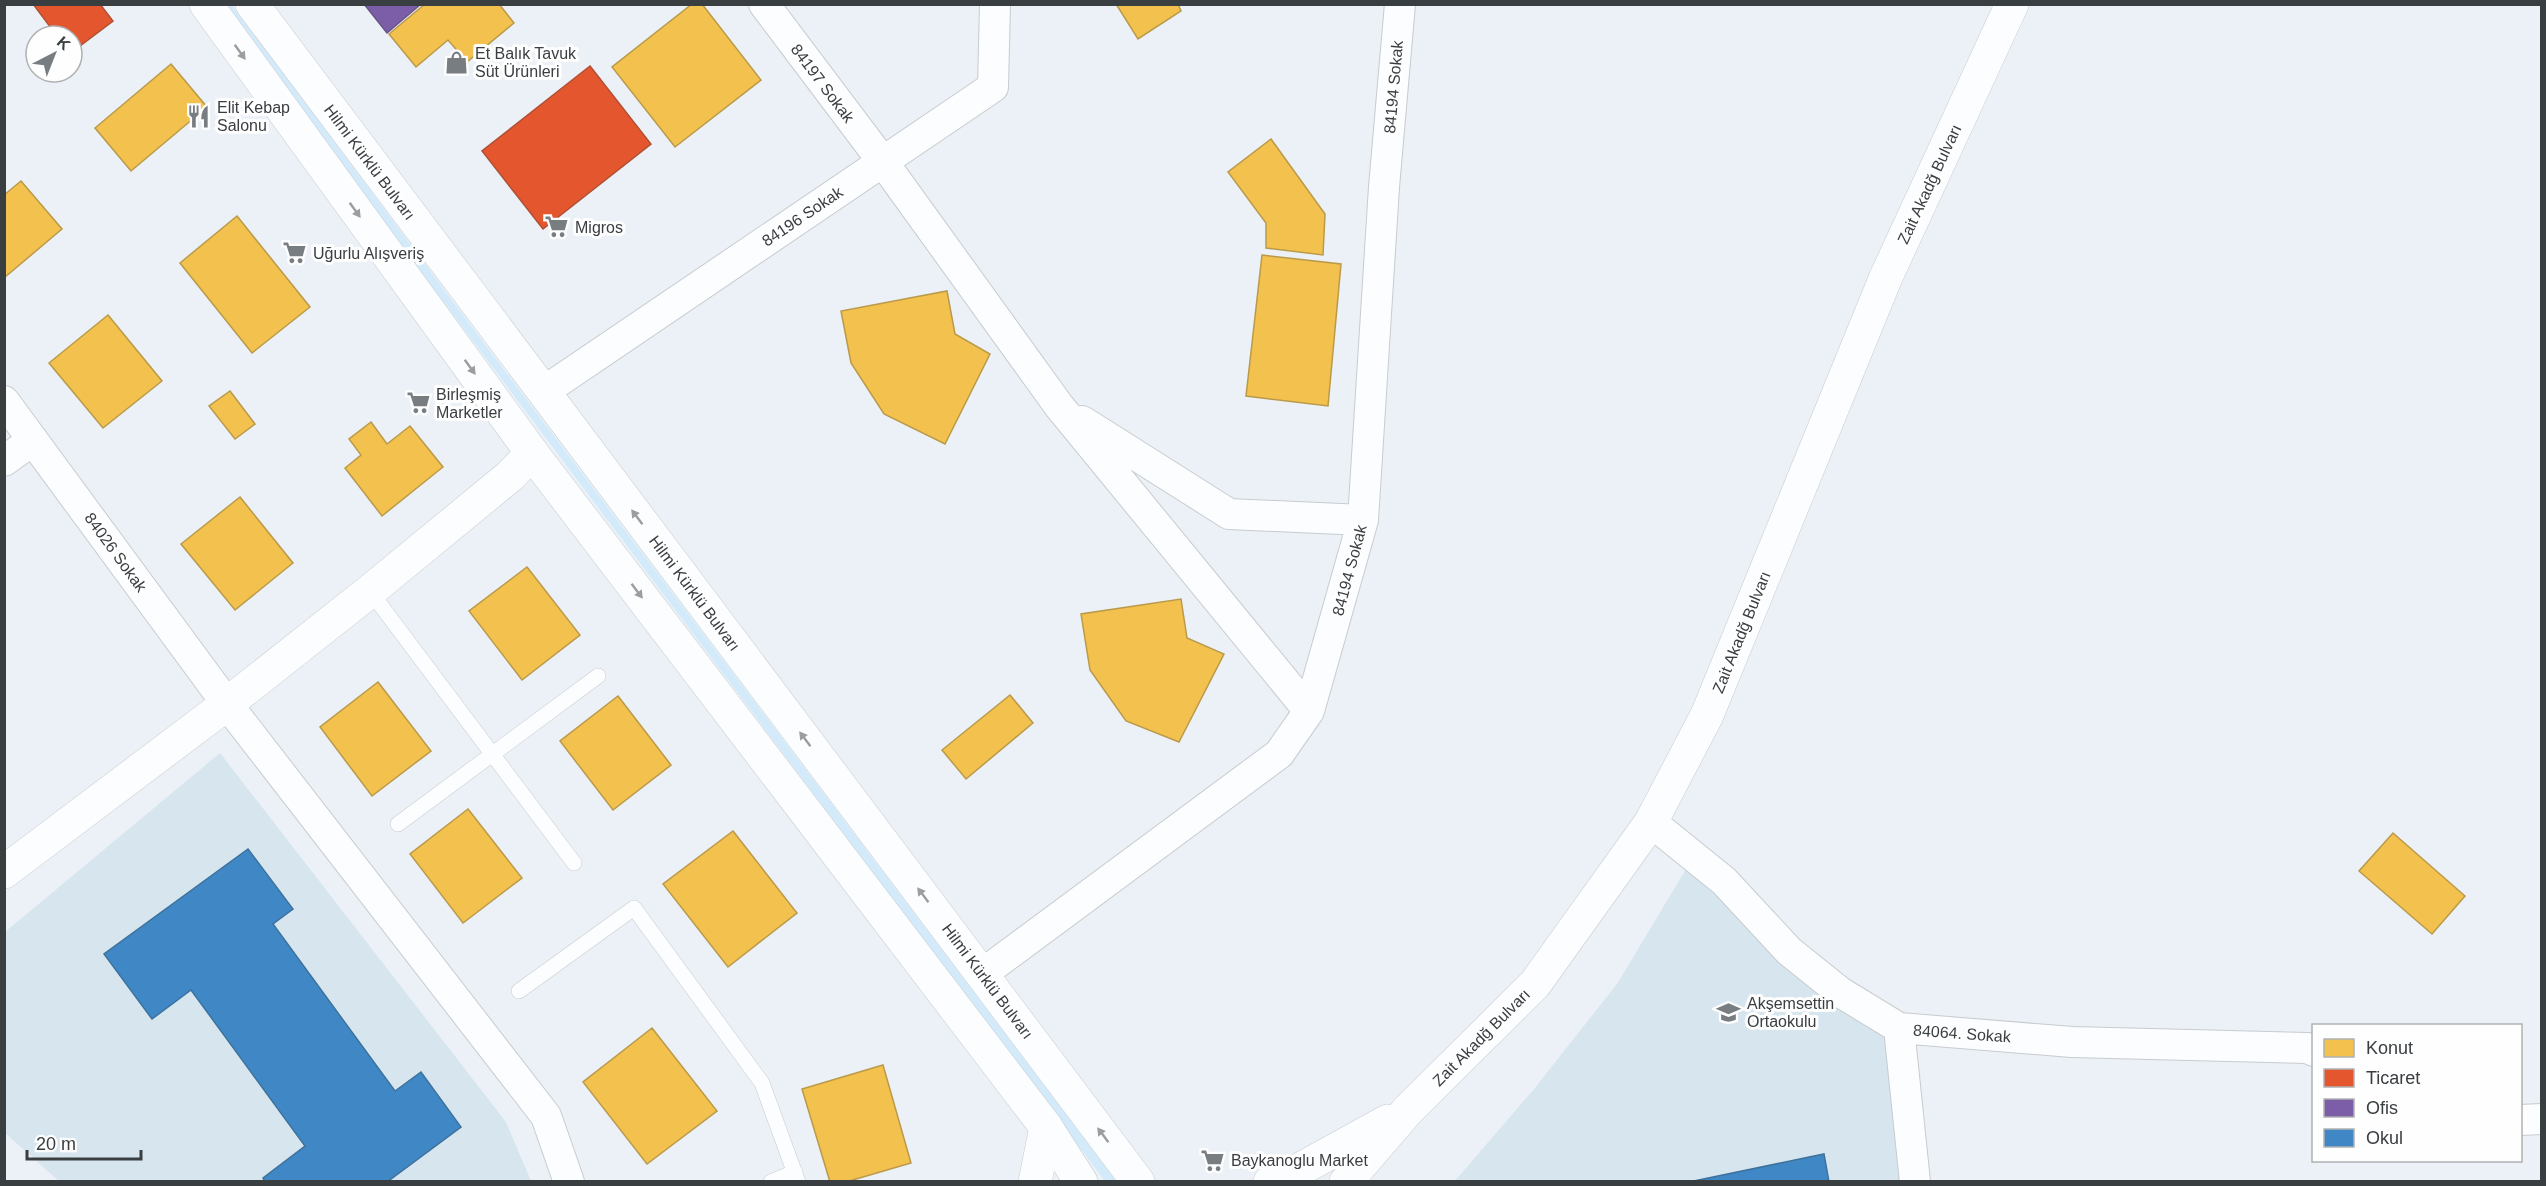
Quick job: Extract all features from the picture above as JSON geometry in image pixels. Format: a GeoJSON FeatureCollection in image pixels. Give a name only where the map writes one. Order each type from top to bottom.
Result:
{"type":"FeatureCollection","features":[{"type":"Feature","properties":{"kind":"main road"},"geometry":{"type":"LineString","coordinates":[[206,4],[532,453],[1046,1127],[1081,1182]]}},
{"type":"Feature","properties":{"kind":"main road","name":"Hilmi Kürklü Bulvarı"},"geometry":{"type":"LineString","coordinates":[[252,4],[1138,1182]]}},
{"type":"Feature","properties":{"kind":"main road","name":"Zait Akadğ Bulvarı"},"geometry":{"type":"LineString","coordinates":[[1347,1182],[1408,1110],[1535,984],[1651,822],[1707,716],[1886,277],[2012,4]]}},
{"type":"Feature","properties":{"kind":"main road"},"geometry":{"type":"LineString","coordinates":[[4,872],[227,704],[370,591],[510,476],[532,453]]}},
{"type":"Feature","properties":{"kind":"main road"},"geometry":{"type":"LineString","coordinates":[[1270,1182],[1297,1171],[1408,1110]]}},
{"type":"Feature","properties":{"kind":"main road"},"geometry":{"type":"LineString","coordinates":[[1035,1182],[1046,1127]]}},
{"type":"Feature","properties":{"kind":"street","name":"84197 Sokak"},"geometry":{"type":"LineString","coordinates":[[764,4],[883,162],[1059,406],[1309,711]]}},
{"type":"Feature","properties":{"kind":"street","name":"84196 Sokak"},"geometry":{"type":"LineString","coordinates":[[543,392],[993,87],[995,4]]}},
{"type":"Feature","properties":{"kind":"street","name":"84194 Sokak"},"geometry":{"type":"LineString","coordinates":[[982,974],[1279,754],[1309,711],[1363,520],[1384,187],[1400,4]]}},
{"type":"Feature","properties":{"kind":"street","name":"84026 Sokak"},"geometry":{"type":"LineString","coordinates":[[4,401],[227,704],[546,1116],[569,1182]]}},
{"type":"Feature","properties":{"kind":"street"},"geometry":{"type":"LineString","coordinates":[[1059,406],[1229,514],[1363,520]]}},
{"type":"Feature","properties":{"kind":"street"},"geometry":{"type":"LineString","coordinates":[[4,461],[33,440]]}},
{"type":"Feature","properties":{"kind":"street","name":"84064. Sokak"},"geometry":{"type":"LineString","coordinates":[[1651,822],[1724,881],[1789,951],[1840,992],[1899,1028],[2072,1042],[2307,1048],[2312,1050]]}},
{"type":"Feature","properties":{"kind":"street"},"geometry":{"type":"LineString","coordinates":[[1899,1028],[1915,1182]]}},
{"type":"Feature","properties":{"kind":"street"},"geometry":{"type":"LineString","coordinates":[[2522,1120],[2541,1119]]}},
{"type":"Feature","properties":{"kind":"lane"},"geometry":{"type":"LineString","coordinates":[[370,591],[574,863]]}},
{"type":"Feature","properties":{"kind":"lane"},"geometry":{"type":"LineString","coordinates":[[398,824],[598,676]]}},
{"type":"Feature","properties":{"kind":"lane"},"geometry":{"type":"LineString","coordinates":[[519,991],[634,908],[762,1083],[796,1177],[771,1182]]}},
{"type":"Feature","properties":{"kind":"shaded area"},"geometry":{"type":"Polygon","coordinates":[[[220,5],[232,5],[474,330],[1116,1181],[1105,1181],[220,5]]]}},
{"type":"Feature","properties":{"kind":"shaded area"},"geometry":{"type":"Polygon","coordinates":[[[220,753],[506,1122],[531,1181],[59,1181],[5,1133],[5,932],[220,753]]]}},
{"type":"Feature","properties":{"kind":"shaded area","name":"Akşemsettin Ortaokulu"},"geometry":{"type":"Polygon","coordinates":[[[1695,854],[1902,1040],[1915,1181],[1454,1182],[1534,1089],[1617,984],[1695,854]]]}},
{"type":"Feature","properties":{"kind":"building: Konut"},"geometry":{"type":"Polygon","coordinates":[[[425,4],[499,4],[514,23],[467,62],[448,40],[416,67],[389,34],[425,4]]]}},
{"type":"Feature","properties":{"kind":"building: Konut"},"geometry":{"type":"Polygon","coordinates":[[[692,4],[702,4],[761,80],[675,147],[612,67],[692,4]]]}},
{"type":"Feature","properties":{"kind":"building: Konut"},"geometry":{"type":"Polygon","coordinates":[[[1116,4],[1178,4],[1181,11],[1138,39],[1116,4]]]}},
{"type":"Feature","properties":{"kind":"building: Konut"},"geometry":{"type":"Polygon","coordinates":[[[171,64],[207,107],[131,171],[95,128],[171,64]]]}},
{"type":"Feature","properties":{"kind":"building: Konut"},"geometry":{"type":"Polygon","coordinates":[[[1271,139],[1325,214],[1323,255],[1266,248],[1266,223],[1228,172],[1271,139]]]}},
{"type":"Feature","properties":{"kind":"building: Konut"},"geometry":{"type":"Polygon","coordinates":[[[21,181],[62,229],[4,278],[4,195],[21,181]]]}},
{"type":"Feature","properties":{"kind":"building: Konut"},"geometry":{"type":"Polygon","coordinates":[[[237,216],[310,307],[252,353],[180,263],[237,216]]]}},
{"type":"Feature","properties":{"kind":"building: Konut"},"geometry":{"type":"Polygon","coordinates":[[[1262,255],[1341,264],[1328,406],[1246,396],[1262,255]]]}},
{"type":"Feature","properties":{"kind":"building: Konut"},"geometry":{"type":"Polygon","coordinates":[[[947,291],[955,334],[990,354],[945,444],[884,414],[851,363],[841,311],[947,291]]]}},
{"type":"Feature","properties":{"kind":"building: Konut"},"geometry":{"type":"Polygon","coordinates":[[[108,315],[162,381],[103,428],[49,363],[108,315]]]}},
{"type":"Feature","properties":{"kind":"building: Konut"},"geometry":{"type":"Polygon","coordinates":[[[230,391],[255,424],[235,439],[209,406],[230,391]]]}},
{"type":"Feature","properties":{"kind":"building: Konut"},"geometry":{"type":"Polygon","coordinates":[[[371,422],[387,444],[410,426],[443,467],[382,516],[345,468],[361,455],[349,439],[371,422]]]}},
{"type":"Feature","properties":{"kind":"building: Konut"},"geometry":{"type":"Polygon","coordinates":[[[240,497],[293,563],[235,610],[181,544],[240,497]]]}},
{"type":"Feature","properties":{"kind":"building: Konut"},"geometry":{"type":"Polygon","coordinates":[[[527,567],[580,635],[522,680],[469,611],[527,567]]]}},
{"type":"Feature","properties":{"kind":"building: Konut"},"geometry":{"type":"Polygon","coordinates":[[[1181,599],[1187,638],[1224,654],[1179,742],[1126,721],[1090,670],[1081,614],[1181,599]]]}},
{"type":"Feature","properties":{"kind":"building: Konut"},"geometry":{"type":"Polygon","coordinates":[[[378,682],[431,751],[372,796],[320,727],[378,682]]]}},
{"type":"Feature","properties":{"kind":"building: Konut"},"geometry":{"type":"Polygon","coordinates":[[[1010,695],[1033,723],[966,779],[942,750],[1010,695]]]}},
{"type":"Feature","properties":{"kind":"building: Konut"},"geometry":{"type":"Polygon","coordinates":[[[618,696],[671,765],[613,810],[560,741],[618,696]]]}},
{"type":"Feature","properties":{"kind":"building: Konut"},"geometry":{"type":"Polygon","coordinates":[[[468,809],[522,878],[463,923],[410,854],[468,809]]]}},
{"type":"Feature","properties":{"kind":"building: Konut"},"geometry":{"type":"Polygon","coordinates":[[[733,831],[797,913],[728,967],[663,884],[733,831]]]}},
{"type":"Feature","properties":{"kind":"building: Konut"},"geometry":{"type":"Polygon","coordinates":[[[2393,833],[2465,896],[2432,934],[2359,871],[2393,833]]]}},
{"type":"Feature","properties":{"kind":"building: Konut"},"geometry":{"type":"Polygon","coordinates":[[[652,1028],[717,1111],[647,1164],[583,1082],[652,1028]]]}},
{"type":"Feature","properties":{"kind":"building: Konut"},"geometry":{"type":"Polygon","coordinates":[[[883,1065],[911,1163],[846,1182],[830,1182],[802,1089],[883,1065]]]}},
{"type":"Feature","properties":{"kind":"building: Ticaret"},"geometry":{"type":"Polygon","coordinates":[[[33,4],[100,4],[113,21],[84,43],[84,24],[48,24],[33,4]]]}},
{"type":"Feature","properties":{"kind":"building: Ticaret"},"geometry":{"type":"Polygon","coordinates":[[[590,66],[651,144],[543,229],[482,151],[590,66]]]}},
{"type":"Feature","properties":{"kind":"building: Ofis"},"geometry":{"type":"Polygon","coordinates":[[[364,4],[421,4],[387,33],[364,4]]]}},
{"type":"Feature","properties":{"kind":"building: Okul"},"geometry":{"type":"Polygon","coordinates":[[[248,849],[293,909],[273,924],[395,1091],[421,1072],[461,1127],[387,1182],[265,1182],[263,1178],[305,1146],[191,990],[152,1019],[104,954],[248,849]]]}},
{"type":"Feature","properties":{"kind":"building: Okul"},"geometry":{"type":"Polygon","coordinates":[[[1824,1154],[1829,1182],[1689,1182],[1824,1154]]]}},
{"type":"Feature","properties":{"kind":"place","name":"Et Balık Tavuk Süt Ürünleri"},"geometry":{"type":"Point","coordinates":[457,62]}},
{"type":"Feature","properties":{"kind":"place","name":"Elit Kebap Salonu"},"geometry":{"type":"Point","coordinates":[199,116]}},
{"type":"Feature","properties":{"kind":"place","name":"Migros"},"geometry":{"type":"Point","coordinates":[557,227]}},
{"type":"Feature","properties":{"kind":"place","name":"Uğurlu Alışveriş"},"geometry":{"type":"Point","coordinates":[295,253]}},
{"type":"Feature","properties":{"kind":"place","name":"Birleşmiş Marketler"},"geometry":{"type":"Point","coordinates":[418,403]}},
{"type":"Feature","properties":{"kind":"place","name":"Akşemsettin Ortaokulu"},"geometry":{"type":"Point","coordinates":[1729,1012]}},
{"type":"Feature","properties":{"kind":"place","name":"Baykanoglu Market"},"geometry":{"type":"Point","coordinates":[1213,1160]}}]}
